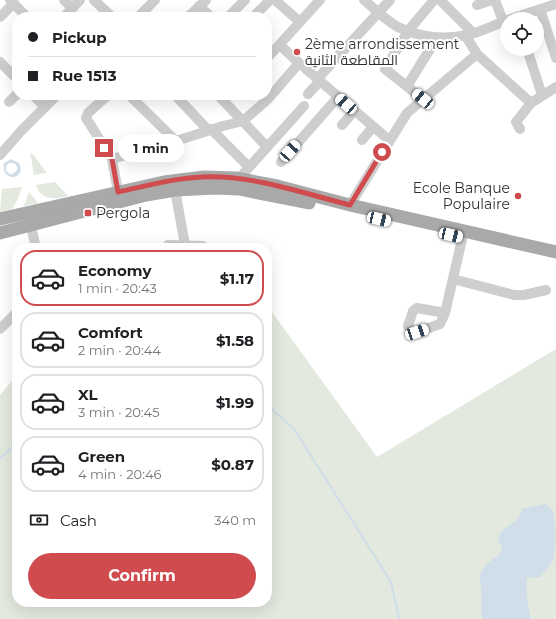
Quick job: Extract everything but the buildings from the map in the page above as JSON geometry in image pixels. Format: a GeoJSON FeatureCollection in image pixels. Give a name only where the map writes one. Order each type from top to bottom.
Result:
{"type":"FeatureCollection","features":[{"type":"Feature","properties":{"kind":"main road"},"geometry":{"type":"LineString","coordinates":[[0,219],[164,182],[204,177],[236,178],[277,186],[556,259]]}},
{"type":"Feature","properties":{"kind":"main road"},"geometry":{"type":"LineString","coordinates":[[0,233],[146,195],[175,190],[216,188],[239,189],[556,252]]}},
{"type":"Feature","properties":{"kind":"street"},"geometry":{"type":"LineString","coordinates":[[64,0],[72,8]]}},
{"type":"Feature","properties":{"kind":"street"},"geometry":{"type":"LineString","coordinates":[[68,12],[80,0]]}},
{"type":"Feature","properties":{"kind":"street"},"geometry":{"type":"LineString","coordinates":[[94,0],[107,12]]}},
{"type":"Feature","properties":{"kind":"street"},"geometry":{"type":"LineString","coordinates":[[143,12],[155,0]]}},
{"type":"Feature","properties":{"kind":"street"},"geometry":{"type":"LineString","coordinates":[[233,12],[245,0]]}},
{"type":"Feature","properties":{"kind":"street"},"geometry":{"type":"LineString","coordinates":[[258,12],[270,0]]}},
{"type":"Feature","properties":{"kind":"street"},"geometry":{"type":"LineString","coordinates":[[275,0],[300,22]]}},
{"type":"Feature","properties":{"kind":"street"},"geometry":{"type":"LineString","coordinates":[[364,0],[397,26],[408,31],[437,38],[469,34],[500,23]]}},
{"type":"Feature","properties":{"kind":"street"},"geometry":{"type":"LineString","coordinates":[[308,94],[329,65],[390,0]]}},
{"type":"Feature","properties":{"kind":"street"},"geometry":{"type":"LineString","coordinates":[[423,99],[386,70],[386,68],[408,31],[434,0]]}},
{"type":"Feature","properties":{"kind":"street"},"geometry":{"type":"LineString","coordinates":[[440,0],[469,34],[472,48],[477,54],[531,103]]}},
{"type":"Feature","properties":{"kind":"street"},"geometry":{"type":"LineString","coordinates":[[477,5],[492,0]]}},
{"type":"Feature","properties":{"kind":"street"},"geometry":{"type":"LineString","coordinates":[[495,0],[505,12]]}},
{"type":"Feature","properties":{"kind":"street"},"geometry":{"type":"LineString","coordinates":[[272,53],[318,1]]}},
{"type":"Feature","properties":{"kind":"street"},"geometry":{"type":"LineString","coordinates":[[0,17],[12,2],[22,12]]}},
{"type":"Feature","properties":{"kind":"street"},"geometry":{"type":"LineString","coordinates":[[193,12],[202,3],[207,12]]}},
{"type":"Feature","properties":{"kind":"street"},"geometry":{"type":"LineString","coordinates":[[531,12],[556,4]]}},
{"type":"Feature","properties":{"kind":"street"},"geometry":{"type":"LineString","coordinates":[[540,9],[556,58]]}},
{"type":"Feature","properties":{"kind":"street"},"geometry":{"type":"LineString","coordinates":[[407,86],[437,38]]}},
{"type":"Feature","properties":{"kind":"street"},"geometry":{"type":"LineString","coordinates":[[280,45],[389,140]]}},
{"type":"Feature","properties":{"kind":"street"},"geometry":{"type":"LineString","coordinates":[[350,205],[407,113],[477,54]]}},
{"type":"Feature","properties":{"kind":"street"},"geometry":{"type":"LineString","coordinates":[[529,56],[542,95]]}},
{"type":"Feature","properties":{"kind":"street"},"geometry":{"type":"LineString","coordinates":[[0,62],[12,74]]}},
{"type":"Feature","properties":{"kind":"street"},"geometry":{"type":"LineString","coordinates":[[272,91],[299,63]]}},
{"type":"Feature","properties":{"kind":"street"},"geometry":{"type":"LineString","coordinates":[[520,129],[516,122],[531,103],[556,87]]}},
{"type":"Feature","properties":{"kind":"street"},"geometry":{"type":"LineString","coordinates":[[281,162],[338,97]]}},
{"type":"Feature","properties":{"kind":"street"},"geometry":{"type":"LineString","coordinates":[[9,102],[12,99]]}},
{"type":"Feature","properties":{"kind":"street"},"geometry":{"type":"LineString","coordinates":[[38,100],[45,107]]}},
{"type":"Feature","properties":{"kind":"street"},"geometry":{"type":"LineString","coordinates":[[0,155],[52,100]]}},
{"type":"Feature","properties":{"kind":"street"},"geometry":{"type":"LineString","coordinates":[[102,100],[86,116],[87,120],[112,159],[118,192]]}},
{"type":"Feature","properties":{"kind":"street"},"geometry":{"type":"LineString","coordinates":[[135,100],[176,141]]}},
{"type":"Feature","properties":{"kind":"street"},"geometry":{"type":"LineString","coordinates":[[179,100],[210,130],[246,170],[304,106]]}},
{"type":"Feature","properties":{"kind":"street"},"geometry":{"type":"LineString","coordinates":[[223,100],[267,147]]}},
{"type":"Feature","properties":{"kind":"street"},"geometry":{"type":"LineString","coordinates":[[112,159],[243,121],[263,100]]}},
{"type":"Feature","properties":{"kind":"street"},"geometry":{"type":"LineString","coordinates":[[342,126],[354,111]]}},
{"type":"Feature","properties":{"kind":"street"},"geometry":{"type":"LineString","coordinates":[[362,140],[373,127]]}},
{"type":"Feature","properties":{"kind":"street"},"geometry":{"type":"LineString","coordinates":[[175,190],[185,243]]}},
{"type":"Feature","properties":{"kind":"street"},"geometry":{"type":"LineString","coordinates":[[31,226],[35,243]]}},
{"type":"Feature","properties":{"kind":"street"},"geometry":{"type":"LineString","coordinates":[[446,314],[464,234]]}},
{"type":"Feature","properties":{"kind":"street"},"geometry":{"type":"LineString","coordinates":[[453,279],[514,295],[524,295],[546,290]]}},
{"type":"Feature","properties":{"kind":"street"},"geometry":{"type":"LineString","coordinates":[[0,329],[12,317]]}},
{"type":"Feature","properties":{"kind":"shaded area"},"geometry":{"type":"Polygon","coordinates":[[[30,152],[35,157],[47,173],[34,175],[30,152]]]}},
{"type":"Feature","properties":{"kind":"shaded area"},"geometry":{"type":"Polygon","coordinates":[[[11,159],[19,163],[21,169],[20,173],[17,176],[9,176],[6,174],[4,169],[4,163],[11,159]],[[9,163],[6,166],[6,171],[10,174],[13,174],[17,170],[17,166],[14,163],[9,163]]]}},
{"type":"Feature","properties":{"kind":"shaded area"},"geometry":{"type":"Polygon","coordinates":[[[55,182],[68,196],[49,198],[41,194],[36,185],[55,182]]]}},
{"type":"Feature","properties":{"kind":"shaded area"},"geometry":{"type":"Polygon","coordinates":[[[22,187],[18,199],[12,209],[0,212],[2,189],[22,187]]]}},
{"type":"Feature","properties":{"kind":"shaded area"},"geometry":{"type":"Polygon","coordinates":[[[29,192],[38,203],[24,206],[29,192]]]}},
{"type":"Feature","properties":{"kind":"shaded area"},"geometry":{"type":"Polygon","coordinates":[[[272,312],[377,457],[556,349],[556,619],[0,619],[0,395],[12,381],[12,607],[272,607],[272,312]]]}},
{"type":"Feature","properties":{"kind":"shaded area"},"geometry":{"type":"Polygon","coordinates":[[[544,504],[552,510],[553,514],[555,527],[555,549],[552,562],[542,575],[540,577],[527,578],[527,599],[531,619],[482,619],[481,587],[479,578],[483,568],[499,555],[503,546],[500,544],[498,539],[501,532],[519,518],[522,509],[544,504]]]}},
{"type":"Feature","properties":{"kind":"waterway"},"geometry":{"type":"LineString","coordinates":[[272,409],[294,429],[391,582],[399,619]]}},
{"type":"Feature","properties":{"kind":"waterway"},"geometry":{"type":"LineString","coordinates":[[0,458],[12,447]]}},
{"type":"Feature","properties":{"kind":"place","name":"2ème arrondissement المقاطعة الثانية"},"geometry":{"type":"Point","coordinates":[297,52]}},
{"type":"Feature","properties":{"kind":"place","name":"Ecole Banque Populaire"},"geometry":{"type":"Point","coordinates":[518,196]}},
{"type":"Feature","properties":{"kind":"place","name":"Pergola"},"geometry":{"type":"Point","coordinates":[88,213]}},
{"type":"Feature","properties":{"kind":"route"},"geometry":{"type":"LineString","coordinates":[[104,148],[112,159],[118,192],[184,179],[204,177],[236,178],[277,186],[350,205],[382,152]]}}]}
